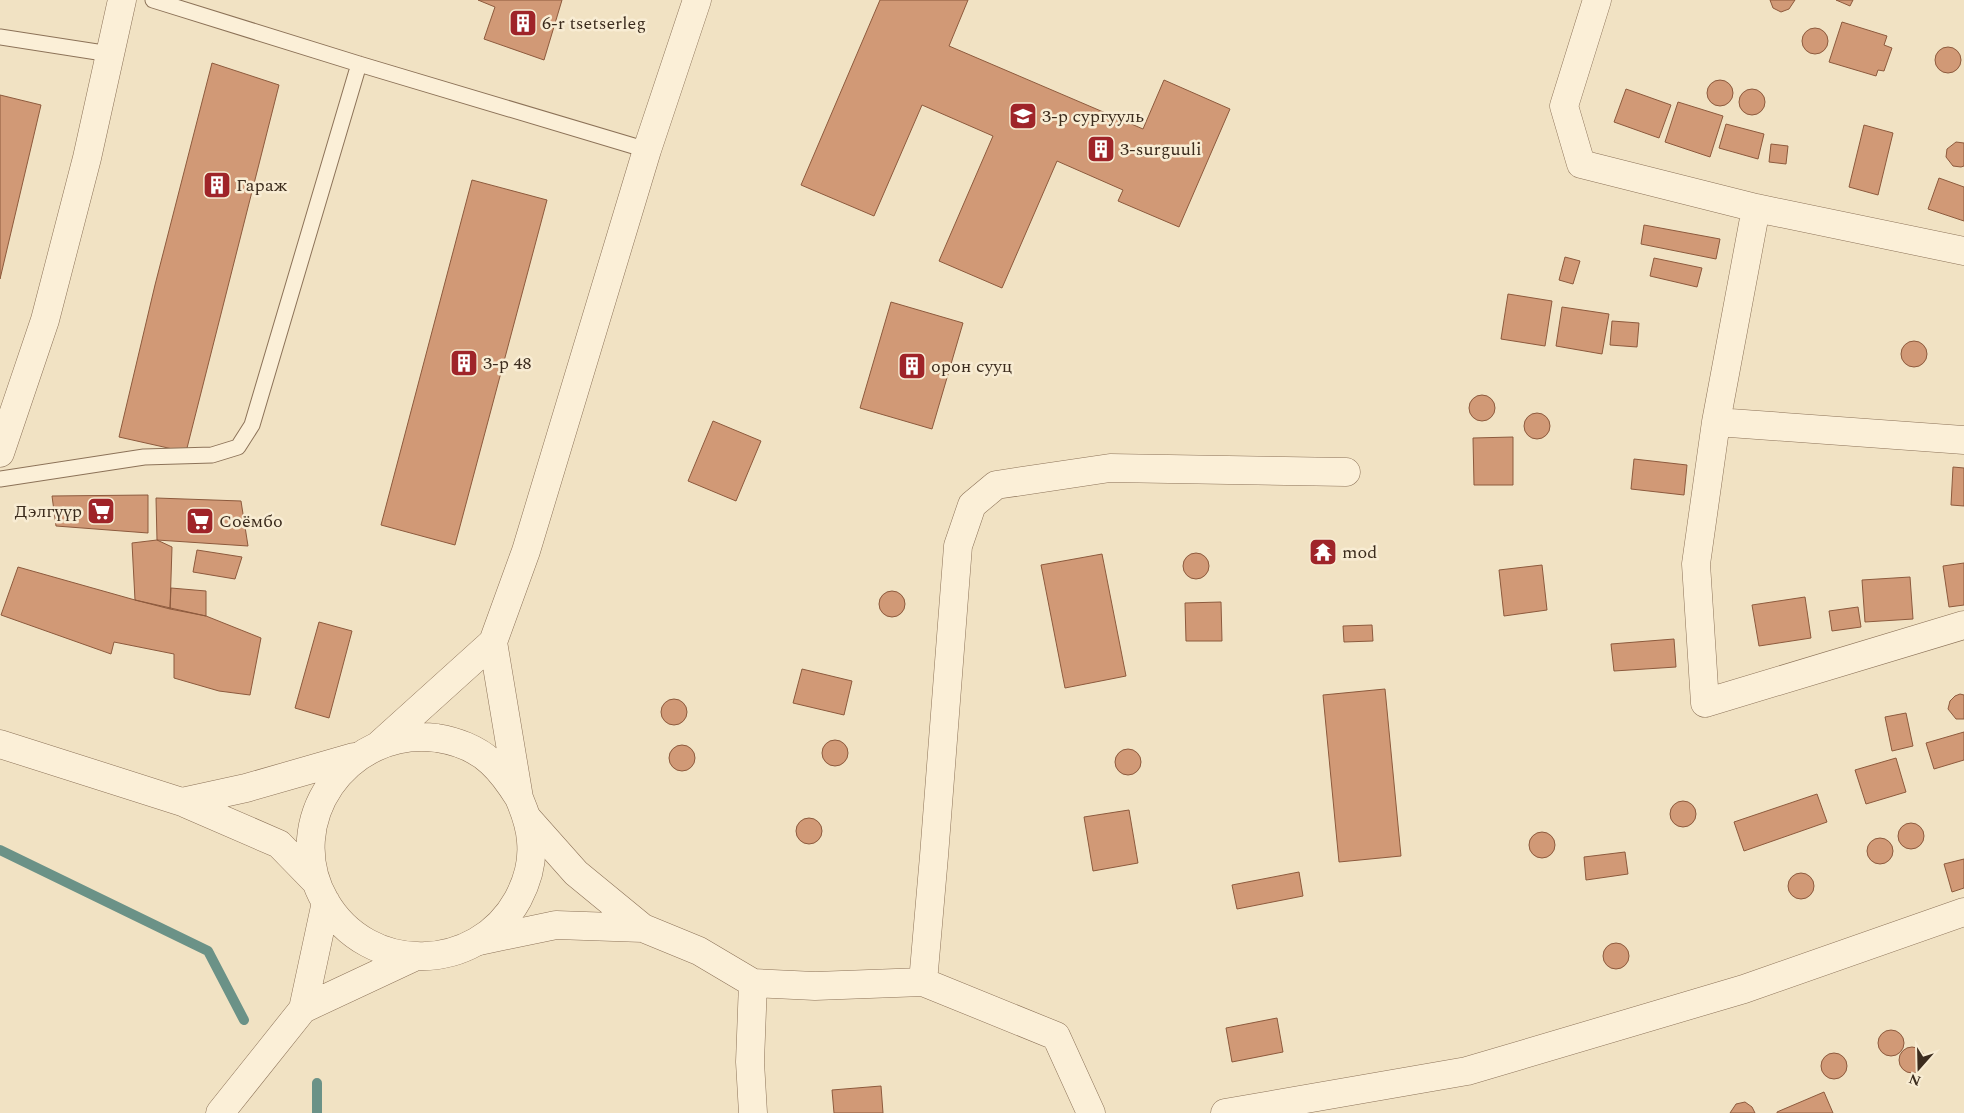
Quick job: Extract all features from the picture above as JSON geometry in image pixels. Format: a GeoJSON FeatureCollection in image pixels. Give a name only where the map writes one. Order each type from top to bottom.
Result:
{"type":"FeatureCollection","features":[{"type":"Feature","properties":{"kind":"street"},"geometry":{"type":"LineString","coordinates":[[0,453],[45,320],[87,158],[122,0]]}},
{"type":"Feature","properties":{"kind":"street"},"geometry":{"type":"LineString","coordinates":[[303,1009],[321,892],[311,859],[311,835],[316,812],[326,791],[335,778],[493,642],[526,551],[647,150],[697,0]]}},
{"type":"Feature","properties":{"kind":"street"},"geometry":{"type":"LineString","coordinates":[[1597,0],[1564,106],[1581,164],[1756,208],[1964,251]]}},
{"type":"Feature","properties":{"kind":"street"},"geometry":{"type":"LineString","coordinates":[[1756,208],[1716,422],[1696,564],[1705,703],[1964,626]]}},
{"type":"Feature","properties":{"kind":"street"},"geometry":{"type":"LineString","coordinates":[[1716,422],[1964,440]]}},
{"type":"Feature","properties":{"kind":"street"},"geometry":{"type":"LineString","coordinates":[[923,982],[958,546],[972,505],[996,485],[1110,468],[1346,472]]}},
{"type":"Feature","properties":{"kind":"street"},"geometry":{"type":"LineString","coordinates":[[479,941],[497,927],[512,909],[523,888],[530,866],[531,842],[493,642]]}},
{"type":"Feature","properties":{"kind":"street"},"geometry":{"type":"LineString","coordinates":[[182,802],[246,788],[401,739],[425,737],[448,740],[470,749],[490,761],[507,778],[524,808],[576,873],[643,928],[699,951],[753,983],[815,986],[923,982],[1056,1036],[1091,1113]]}},
{"type":"Feature","properties":{"kind":"street"},"geometry":{"type":"LineString","coordinates":[[0,744],[182,802],[279,844],[321,892],[338,919],[354,934],[372,946],[393,954],[414,957],[437,956],[479,941],[556,924],[643,928]]}},
{"type":"Feature","properties":{"kind":"street"},"geometry":{"type":"LineString","coordinates":[[1225,1113],[1467,1071],[1744,989],[1964,912]]}},
{"type":"Feature","properties":{"kind":"street"},"geometry":{"type":"LineString","coordinates":[[220,1113],[303,1009],[414,957]]}},
{"type":"Feature","properties":{"kind":"street"},"geometry":{"type":"LineString","coordinates":[[753,983],[750,1062],[753,1113]]}},
{"type":"Feature","properties":{"kind":"lane"},"geometry":{"type":"LineString","coordinates":[[153,0],[358,64],[647,150]]}},
{"type":"Feature","properties":{"kind":"lane"},"geometry":{"type":"LineString","coordinates":[[0,37],[110,54]]}},
{"type":"Feature","properties":{"kind":"lane"},"geometry":{"type":"LineString","coordinates":[[0,479],[144,457],[212,455],[238,447],[252,425],[358,64]]}},
{"type":"Feature","properties":{"kind":"building","name":"6-r tsetserleg"},"geometry":{"type":"Polygon","coordinates":[[[478,0],[562,0],[544,60],[484,39],[495,7],[478,0]]]}},
{"type":"Feature","properties":{"kind":"building","name":"3-surguuli"},"geometry":{"type":"Polygon","coordinates":[[[880,0],[968,0],[949,46],[1143,129],[1164,80],[1230,109],[1179,227],[1118,201],[1123,190],[1057,161],[1002,288],[939,261],[993,136],[922,105],[874,216],[801,185],[880,0]]]}},
{"type":"Feature","properties":{"kind":"building"},"geometry":{"type":"Polygon","coordinates":[[[1770,0],[1795,0],[1789,9],[1781,12],[1773,8],[1770,0]]]}},
{"type":"Feature","properties":{"kind":"building"},"geometry":{"type":"Polygon","coordinates":[[[1836,0],[1853,0],[1850,6],[1836,0]]]}},
{"type":"Feature","properties":{"kind":"building"},"geometry":{"type":"Polygon","coordinates":[[[1842,22],[1887,36],[1884,45],[1892,48],[1884,71],[1878,70],[1876,76],[1829,62],[1842,22]]]}},
{"type":"Feature","properties":{"kind":"building"},"geometry":{"type":"Polygon","coordinates":[[[1815,28],[1824,32],[1828,41],[1824,50],[1815,54],[1806,50],[1802,41],[1806,32],[1815,28]]]}},
{"type":"Feature","properties":{"kind":"building"},"geometry":{"type":"Polygon","coordinates":[[[1948,47],[1957,51],[1961,60],[1957,69],[1948,73],[1939,69],[1935,60],[1939,51],[1948,47]]]}},
{"type":"Feature","properties":{"kind":"building","name":"Гараж"},"geometry":{"type":"Polygon","coordinates":[[[212,63],[279,85],[186,452],[119,437],[155,285],[212,63]]]}},
{"type":"Feature","properties":{"kind":"building"},"geometry":{"type":"Polygon","coordinates":[[[1720,80],[1729,84],[1733,93],[1729,102],[1720,106],[1711,102],[1707,93],[1711,84],[1720,80]]]}},
{"type":"Feature","properties":{"kind":"building"},"geometry":{"type":"Polygon","coordinates":[[[1626,89],[1671,105],[1659,138],[1614,122],[1626,89]]]}},
{"type":"Feature","properties":{"kind":"building"},"geometry":{"type":"Polygon","coordinates":[[[1752,89],[1761,93],[1765,102],[1761,111],[1752,115],[1743,111],[1739,102],[1743,93],[1752,89]]]}},
{"type":"Feature","properties":{"kind":"building"},"geometry":{"type":"Polygon","coordinates":[[[0,95],[41,105],[0,279],[0,95]]]}},
{"type":"Feature","properties":{"kind":"building"},"geometry":{"type":"Polygon","coordinates":[[[1678,102],[1723,116],[1710,157],[1665,142],[1678,102]]]}},
{"type":"Feature","properties":{"kind":"building"},"geometry":{"type":"Polygon","coordinates":[[[1726,124],[1764,134],[1758,159],[1719,148],[1726,124]]]}},
{"type":"Feature","properties":{"kind":"building"},"geometry":{"type":"Polygon","coordinates":[[[1864,125],[1893,133],[1878,195],[1849,187],[1864,125]]]}},
{"type":"Feature","properties":{"kind":"building"},"geometry":{"type":"Polygon","coordinates":[[[1956,142],[1964,143],[1964,166],[1961,167],[1953,166],[1946,157],[1947,149],[1956,142]]]}},
{"type":"Feature","properties":{"kind":"building"},"geometry":{"type":"Polygon","coordinates":[[[1771,144],[1788,146],[1786,164],[1769,162],[1771,144]]]}},
{"type":"Feature","properties":{"kind":"building"},"geometry":{"type":"Polygon","coordinates":[[[1939,178],[1964,187],[1964,221],[1928,209],[1939,178]]]}},
{"type":"Feature","properties":{"kind":"building","name":"3-р 48"},"geometry":{"type":"Polygon","coordinates":[[[472,180],[547,200],[455,545],[381,525],[472,180]]]}},
{"type":"Feature","properties":{"kind":"building"},"geometry":{"type":"Polygon","coordinates":[[[1644,225],[1720,239],[1716,259],[1641,244],[1644,225]]]}},
{"type":"Feature","properties":{"kind":"building"},"geometry":{"type":"Polygon","coordinates":[[[1565,257],[1580,261],[1573,284],[1559,280],[1565,257]]]}},
{"type":"Feature","properties":{"kind":"building"},"geometry":{"type":"Polygon","coordinates":[[[1654,258],[1702,268],[1697,287],[1650,276],[1654,258]]]}},
{"type":"Feature","properties":{"kind":"building"},"geometry":{"type":"Polygon","coordinates":[[[1508,294],[1552,301],[1545,346],[1501,339],[1508,294]]]}},
{"type":"Feature","properties":{"kind":"building","name":"орон сууц"},"geometry":{"type":"Polygon","coordinates":[[[891,302],[963,323],[932,429],[860,408],[891,302]]]}},
{"type":"Feature","properties":{"kind":"building"},"geometry":{"type":"Polygon","coordinates":[[[1562,307],[1609,314],[1602,354],[1556,346],[1562,307]]]}},
{"type":"Feature","properties":{"kind":"building"},"geometry":{"type":"Polygon","coordinates":[[[1612,321],[1639,323],[1637,347],[1610,345],[1612,321]]]}},
{"type":"Feature","properties":{"kind":"building"},"geometry":{"type":"Polygon","coordinates":[[[1914,341],[1923,345],[1927,354],[1923,363],[1914,367],[1905,363],[1901,354],[1905,345],[1914,341]]]}},
{"type":"Feature","properties":{"kind":"building"},"geometry":{"type":"Polygon","coordinates":[[[1482,395],[1491,399],[1495,408],[1491,417],[1482,421],[1473,417],[1469,408],[1473,399],[1482,395]]]}},
{"type":"Feature","properties":{"kind":"building"},"geometry":{"type":"Polygon","coordinates":[[[1537,413],[1546,417],[1550,426],[1546,435],[1537,439],[1528,435],[1524,426],[1528,417],[1537,413]]]}},
{"type":"Feature","properties":{"kind":"building"},"geometry":{"type":"Polygon","coordinates":[[[713,421],[761,441],[736,501],[688,481],[713,421]]]}},
{"type":"Feature","properties":{"kind":"building"},"geometry":{"type":"Polygon","coordinates":[[[1513,437],[1513,485],[1474,485],[1473,438],[1513,437]]]}},
{"type":"Feature","properties":{"kind":"building"},"geometry":{"type":"Polygon","coordinates":[[[1634,459],[1687,465],[1684,495],[1631,489],[1634,459]]]}},
{"type":"Feature","properties":{"kind":"building"},"geometry":{"type":"Polygon","coordinates":[[[1953,467],[1964,468],[1964,506],[1951,505],[1953,467]]]}},
{"type":"Feature","properties":{"kind":"building","name":"Дэлгүүр"},"geometry":{"type":"Polygon","coordinates":[[[148,495],[148,533],[56,526],[52,496],[148,495]]]}},
{"type":"Feature","properties":{"kind":"building","name":"Соёмбо"},"geometry":{"type":"Polygon","coordinates":[[[156,498],[241,501],[248,546],[157,540],[156,498]]]}},
{"type":"Feature","properties":{"kind":"building"},"geometry":{"type":"Polygon","coordinates":[[[157,540],[172,547],[170,609],[135,600],[132,543],[157,540]]]}},
{"type":"Feature","properties":{"kind":"building"},"geometry":{"type":"Polygon","coordinates":[[[197,550],[242,557],[235,579],[193,572],[197,550]]]}},
{"type":"Feature","properties":{"kind":"building"},"geometry":{"type":"Polygon","coordinates":[[[1196,553],[1205,557],[1209,566],[1205,575],[1196,579],[1187,575],[1183,566],[1187,557],[1196,553]]]}},
{"type":"Feature","properties":{"kind":"building"},"geometry":{"type":"Polygon","coordinates":[[[1102,554],[1126,676],[1065,688],[1041,565],[1102,554]]]}},
{"type":"Feature","properties":{"kind":"building"},"geometry":{"type":"Polygon","coordinates":[[[1964,563],[1964,605],[1949,607],[1943,566],[1964,563]]]}},
{"type":"Feature","properties":{"kind":"building"},"geometry":{"type":"Polygon","coordinates":[[[1542,565],[1547,610],[1504,616],[1499,570],[1542,565]]]}},
{"type":"Feature","properties":{"kind":"building"},"geometry":{"type":"Polygon","coordinates":[[[18,567],[135,600],[206,616],[261,638],[250,695],[219,691],[174,678],[174,654],[114,642],[111,654],[1,615],[18,567]]]}},
{"type":"Feature","properties":{"kind":"building"},"geometry":{"type":"Polygon","coordinates":[[[1910,577],[1913,619],[1865,622],[1862,580],[1910,577]]]}},
{"type":"Feature","properties":{"kind":"building"},"geometry":{"type":"Polygon","coordinates":[[[171,588],[206,591],[206,616],[170,609],[171,588]]]}},
{"type":"Feature","properties":{"kind":"building"},"geometry":{"type":"Polygon","coordinates":[[[892,591],[901,595],[905,604],[901,613],[892,617],[883,613],[879,604],[883,595],[892,591]]]}},
{"type":"Feature","properties":{"kind":"building"},"geometry":{"type":"Polygon","coordinates":[[[1805,597],[1811,638],[1759,646],[1752,605],[1805,597]]]}},
{"type":"Feature","properties":{"kind":"building"},"geometry":{"type":"Polygon","coordinates":[[[1221,602],[1222,641],[1186,641],[1185,603],[1221,602]]]}},
{"type":"Feature","properties":{"kind":"building"},"geometry":{"type":"Polygon","coordinates":[[[1858,607],[1861,627],[1832,631],[1829,611],[1858,607]]]}},
{"type":"Feature","properties":{"kind":"building"},"geometry":{"type":"Polygon","coordinates":[[[319,622],[352,631],[329,718],[295,708],[319,622]]]}},
{"type":"Feature","properties":{"kind":"building"},"geometry":{"type":"Polygon","coordinates":[[[1372,625],[1373,641],[1344,642],[1343,626],[1372,625]]]}},
{"type":"Feature","properties":{"kind":"building"},"geometry":{"type":"Polygon","coordinates":[[[1674,639],[1676,667],[1614,671],[1611,644],[1674,639]]]}},
{"type":"Feature","properties":{"kind":"building"},"geometry":{"type":"Polygon","coordinates":[[[802,669],[852,681],[844,715],[793,703],[802,669]]]}},
{"type":"Feature","properties":{"kind":"building"},"geometry":{"type":"Polygon","coordinates":[[[1385,689],[1401,856],[1339,862],[1323,695],[1385,689]]]}},
{"type":"Feature","properties":{"kind":"building"},"geometry":{"type":"Polygon","coordinates":[[[1960,694],[1964,695],[1964,719],[1956,719],[1948,709],[1950,701],[1960,694]]]}},
{"type":"Feature","properties":{"kind":"building"},"geometry":{"type":"Polygon","coordinates":[[[674,699],[683,703],[687,712],[683,721],[674,725],[665,721],[661,712],[665,703],[674,699]]]}},
{"type":"Feature","properties":{"kind":"building"},"geometry":{"type":"Polygon","coordinates":[[[1906,713],[1913,746],[1892,751],[1885,717],[1906,713]]]}},
{"type":"Feature","properties":{"kind":"building"},"geometry":{"type":"Polygon","coordinates":[[[1964,732],[1964,760],[1934,769],[1926,743],[1964,732]]]}},
{"type":"Feature","properties":{"kind":"building"},"geometry":{"type":"Polygon","coordinates":[[[835,740],[844,744],[848,753],[844,762],[835,766],[826,762],[822,753],[826,744],[835,740]]]}},
{"type":"Feature","properties":{"kind":"building"},"geometry":{"type":"Polygon","coordinates":[[[682,745],[691,749],[695,758],[691,767],[682,771],[673,767],[669,758],[673,749],[682,745]]]}},
{"type":"Feature","properties":{"kind":"building"},"geometry":{"type":"Polygon","coordinates":[[[1128,749],[1137,753],[1141,762],[1137,771],[1128,775],[1119,771],[1115,762],[1119,753],[1128,749]]]}},
{"type":"Feature","properties":{"kind":"building"},"geometry":{"type":"Polygon","coordinates":[[[1896,758],[1906,792],[1866,804],[1855,770],[1896,758]]]}},
{"type":"Feature","properties":{"kind":"building"},"geometry":{"type":"Polygon","coordinates":[[[1817,794],[1827,822],[1744,851],[1734,822],[1817,794]]]}},
{"type":"Feature","properties":{"kind":"building"},"geometry":{"type":"Polygon","coordinates":[[[1683,801],[1692,805],[1696,814],[1692,823],[1683,827],[1674,823],[1670,814],[1674,805],[1683,801]]]}},
{"type":"Feature","properties":{"kind":"building"},"geometry":{"type":"Polygon","coordinates":[[[1129,810],[1138,863],[1093,871],[1084,817],[1129,810]]]}},
{"type":"Feature","properties":{"kind":"building"},"geometry":{"type":"Polygon","coordinates":[[[809,818],[818,822],[822,831],[818,840],[809,844],[800,840],[796,831],[800,822],[809,818]]]}},
{"type":"Feature","properties":{"kind":"building"},"geometry":{"type":"Polygon","coordinates":[[[1911,823],[1920,827],[1924,836],[1920,845],[1911,849],[1902,845],[1898,836],[1902,827],[1911,823]]]}},
{"type":"Feature","properties":{"kind":"building"},"geometry":{"type":"Polygon","coordinates":[[[1542,832],[1551,836],[1555,845],[1551,854],[1542,858],[1533,854],[1529,845],[1533,836],[1542,832]]]}},
{"type":"Feature","properties":{"kind":"building"},"geometry":{"type":"Polygon","coordinates":[[[1880,838],[1889,842],[1893,851],[1889,860],[1880,864],[1871,860],[1867,851],[1871,842],[1880,838]]]}},
{"type":"Feature","properties":{"kind":"building"},"geometry":{"type":"Polygon","coordinates":[[[1625,852],[1628,874],[1586,880],[1584,857],[1625,852]]]}},
{"type":"Feature","properties":{"kind":"building"},"geometry":{"type":"Polygon","coordinates":[[[1964,859],[1964,888],[1952,892],[1944,864],[1964,859]]]}},
{"type":"Feature","properties":{"kind":"building"},"geometry":{"type":"Polygon","coordinates":[[[1299,872],[1303,896],[1237,909],[1232,885],[1299,872]]]}},
{"type":"Feature","properties":{"kind":"building"},"geometry":{"type":"Polygon","coordinates":[[[1801,873],[1810,877],[1814,886],[1810,895],[1801,899],[1792,895],[1788,886],[1792,877],[1801,873]]]}},
{"type":"Feature","properties":{"kind":"building"},"geometry":{"type":"Polygon","coordinates":[[[1616,943],[1625,947],[1629,956],[1625,965],[1616,969],[1607,965],[1603,956],[1607,947],[1616,943]]]}},
{"type":"Feature","properties":{"kind":"building"},"geometry":{"type":"Polygon","coordinates":[[[1277,1018],[1283,1052],[1232,1062],[1226,1028],[1277,1018]]]}},
{"type":"Feature","properties":{"kind":"building"},"geometry":{"type":"Polygon","coordinates":[[[1891,1030],[1900,1034],[1904,1043],[1900,1052],[1891,1056],[1882,1052],[1878,1043],[1882,1034],[1891,1030]]]}},
{"type":"Feature","properties":{"kind":"building"},"geometry":{"type":"Polygon","coordinates":[[[1912,1047],[1921,1051],[1925,1060],[1921,1069],[1912,1073],[1903,1069],[1899,1060],[1903,1051],[1912,1047]]]}},
{"type":"Feature","properties":{"kind":"building"},"geometry":{"type":"Polygon","coordinates":[[[1834,1053],[1843,1057],[1847,1066],[1843,1075],[1834,1079],[1825,1075],[1821,1066],[1825,1057],[1834,1053]]]}},
{"type":"Feature","properties":{"kind":"building"},"geometry":{"type":"Polygon","coordinates":[[[881,1086],[883,1113],[834,1113],[832,1090],[881,1086]]]}},
{"type":"Feature","properties":{"kind":"building"},"geometry":{"type":"Polygon","coordinates":[[[1824,1092],[1833,1113],[1777,1113],[1777,1112],[1824,1092]]]}},
{"type":"Feature","properties":{"kind":"building"},"geometry":{"type":"Polygon","coordinates":[[[1745,1102],[1752,1107],[1755,1113],[1730,1113],[1736,1104],[1745,1102]]]}},
{"type":"Feature","properties":{"kind":"waterway"},"geometry":{"type":"LineString","coordinates":[[0,850],[208,951],[244,1020]]}},
{"type":"Feature","properties":{"kind":"waterway"},"geometry":{"type":"LineString","coordinates":[[317,1083],[317,1113]]}},
{"type":"Feature","properties":{"kind":"place","name":"6-r tsetserleg"},"geometry":{"type":"Point","coordinates":[523,23]}},
{"type":"Feature","properties":{"kind":"place","name":"3-р сургууль"},"geometry":{"type":"Point","coordinates":[1023,116]}},
{"type":"Feature","properties":{"kind":"place","name":"3-surguuli"},"geometry":{"type":"Point","coordinates":[1101,149]}},
{"type":"Feature","properties":{"kind":"place","name":"Гараж"},"geometry":{"type":"Point","coordinates":[217,185]}},
{"type":"Feature","properties":{"kind":"place","name":"3-р 48"},"geometry":{"type":"Point","coordinates":[464,363]}},
{"type":"Feature","properties":{"kind":"place","name":"орон сууц"},"geometry":{"type":"Point","coordinates":[912,366]}},
{"type":"Feature","properties":{"kind":"place","name":"Дэлгүүр"},"geometry":{"type":"Point","coordinates":[101,511]}},
{"type":"Feature","properties":{"kind":"place","name":"Соёмбо"},"geometry":{"type":"Point","coordinates":[200,521]}},
{"type":"Feature","properties":{"kind":"place","name":"mod"},"geometry":{"type":"Point","coordinates":[1323,552]}}]}
